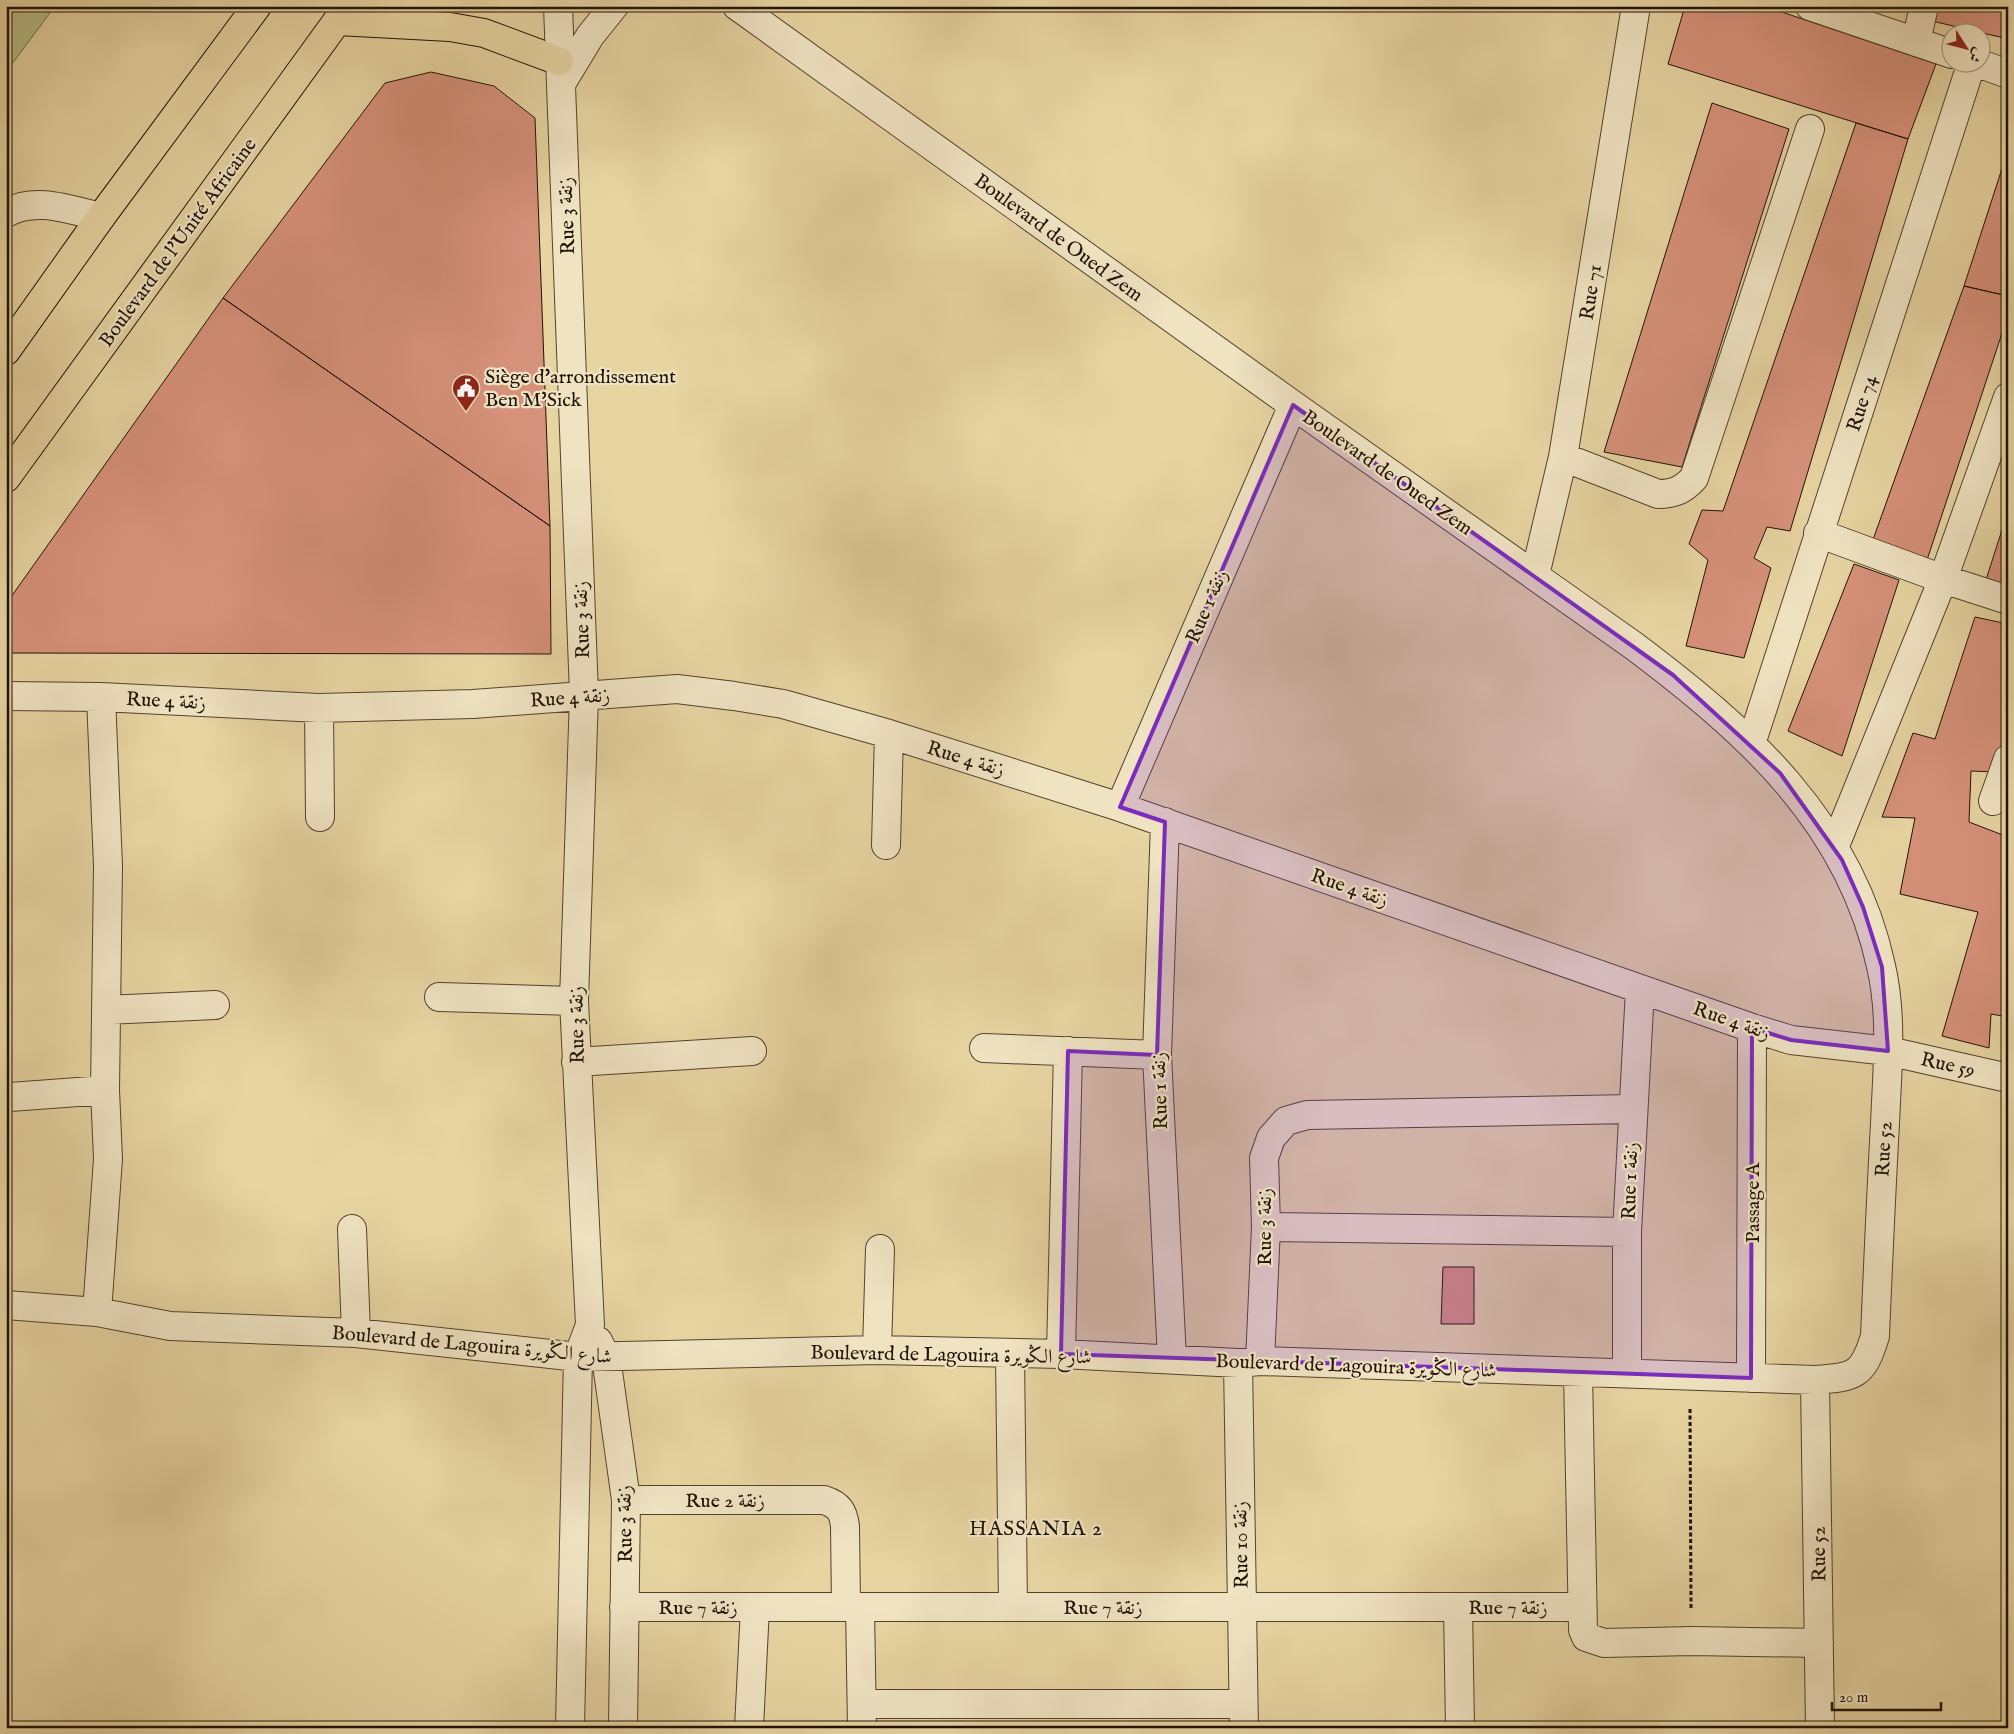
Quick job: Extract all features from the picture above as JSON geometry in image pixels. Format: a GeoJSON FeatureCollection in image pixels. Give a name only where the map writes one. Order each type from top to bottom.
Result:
{"type":"FeatureCollection","features":[{"type":"Feature","properties":{"kind":"main road"},"geometry":{"type":"LineString","coordinates":[[6,351],[101,217],[256,6]]}},
{"type":"Feature","properties":{"kind":"main road"},"geometry":{"type":"LineString","coordinates":[[343,13],[484,33],[560,73]]}},
{"type":"Feature","properties":{"kind":"main road","name":"Boulevard de l'Unité Africaine"},"geometry":{"type":"LineString","coordinates":[[6,478],[343,13]]}},
{"type":"Feature","properties":{"kind":"street","name":"Rue 3 زنقة"},"geometry":{"type":"LineString","coordinates":[[558,6],[584,695],[574,1001],[576,1062],[590,1324],[606,1357],[626,1500],[623,1728]]}},
{"type":"Feature","properties":{"kind":"street"},"geometry":{"type":"LineString","coordinates":[[560,73],[614,6]]}},
{"type":"Feature","properties":{"kind":"street","name":"Boulevard de Oued Zem"},"geometry":{"type":"LineString","coordinates":[[737,6],[1292,405],[1535,575],[1673,675],[1751,744],[1780,773],[1803,800],[1842,860],[1863,907],[1879,958],[1886,1002],[1888,1051]]}},
{"type":"Feature","properties":{"kind":"street","name":"Rue 71"},"geometry":{"type":"LineString","coordinates":[[1535,575],[1564,457],[1636,6]]}},
{"type":"Feature","properties":{"kind":"street"},"geometry":{"type":"LineString","coordinates":[[1810,6],[1942,51]]}},
{"type":"Feature","properties":{"kind":"street"},"geometry":{"type":"LineString","coordinates":[[1916,42],[1924,6]]}},
{"type":"Feature","properties":{"kind":"street"},"geometry":{"type":"LineString","coordinates":[[1992,69],[2008,74]]}},
{"type":"Feature","properties":{"kind":"street","name":"Rue 74"},"geometry":{"type":"LineString","coordinates":[[1751,744],[1818,533],[1970,72]]}},
{"type":"Feature","properties":{"kind":"street"},"geometry":{"type":"LineString","coordinates":[[1564,457],[1658,494],[1672,494],[1684,489],[1694,478],[1810,129]]}},
{"type":"Feature","properties":{"kind":"street"},"geometry":{"type":"LineString","coordinates":[[6,213],[27,205],[44,204],[101,217]]}},
{"type":"Feature","properties":{"kind":"street"},"geometry":{"type":"LineString","coordinates":[[1834,848],[1943,578],[2008,397]]}},
{"type":"Feature","properties":{"kind":"street","name":"Rue 1 زنقة"},"geometry":{"type":"LineString","coordinates":[[1120,807],[1292,405]]}},
{"type":"Feature","properties":{"kind":"street"},"geometry":{"type":"LineString","coordinates":[[1818,533],[2008,600]]}},
{"type":"Feature","properties":{"kind":"street","name":"Rue 4 زنقة"},"geometry":{"type":"LineString","coordinates":[[6,696],[101,697],[319,708],[473,704],[677,689],[783,704],[889,734],[1120,807],[1752,1028],[1791,1040],[1888,1051]]}},
{"type":"Feature","properties":{"kind":"street"},"geometry":{"type":"LineString","coordinates":[[97,1312],[108,1158],[105,1090],[108,866],[101,697]]}},
{"type":"Feature","properties":{"kind":"street"},"geometry":{"type":"LineString","coordinates":[[319,708],[320,817]]}},
{"type":"Feature","properties":{"kind":"street"},"geometry":{"type":"LineString","coordinates":[[886,845],[889,734]]}},
{"type":"Feature","properties":{"kind":"street"},"geometry":{"type":"LineString","coordinates":[[1993,801],[2008,759]]}},
{"type":"Feature","properties":{"kind":"street","name":"Rue 1 زنقة"},"geometry":{"type":"LineString","coordinates":[[1164,822],[1157,1055],[1172,1359]]}},
{"type":"Feature","properties":{"kind":"street","name":"Rue 1 زنقة"},"geometry":{"type":"LineString","coordinates":[[1626,1373],[1627,1232],[1632,1108],[1640,989]]}},
{"type":"Feature","properties":{"kind":"street"},"geometry":{"type":"LineString","coordinates":[[439,997],[574,1001]]}},
{"type":"Feature","properties":{"kind":"street"},"geometry":{"type":"LineString","coordinates":[[106,1010],[215,1005]]}},
{"type":"Feature","properties":{"kind":"street","name":"Passage A"},"geometry":{"type":"LineString","coordinates":[[1751,1378],[1752,1028]]}},
{"type":"Feature","properties":{"kind":"street"},"geometry":{"type":"LineString","coordinates":[[984,1048],[1157,1055]]}},
{"type":"Feature","properties":{"kind":"street"},"geometry":{"type":"LineString","coordinates":[[576,1062],[752,1051]]}},
{"type":"Feature","properties":{"kind":"street","name":"Rue 59"},"geometry":{"type":"LineString","coordinates":[[1888,1051],[2008,1078]]}},
{"type":"Feature","properties":{"kind":"street","name":"Rue 52"},"geometry":{"type":"LineString","coordinates":[[1875,1336],[1888,1051]]}},
{"type":"Feature","properties":{"kind":"street"},"geometry":{"type":"LineString","coordinates":[[1061,1354],[1068,1052]]}},
{"type":"Feature","properties":{"kind":"street"},"geometry":{"type":"LineString","coordinates":[[10,1097],[105,1090]]}},
{"type":"Feature","properties":{"kind":"street","name":"Rue 3 زنقة"},"geometry":{"type":"LineString","coordinates":[[1249,1362],[1266,1227],[1264,1158],[1271,1138],[1286,1121],[1306,1115],[1632,1108]]}},
{"type":"Feature","properties":{"kind":"street"},"geometry":{"type":"LineString","coordinates":[[1266,1227],[1627,1232]]}},
{"type":"Feature","properties":{"kind":"street"},"geometry":{"type":"LineString","coordinates":[[352,1229],[356,1333]]}},
{"type":"Feature","properties":{"kind":"street"},"geometry":{"type":"LineString","coordinates":[[878,1350],[880,1249]]}},
{"type":"Feature","properties":{"kind":"street","name":"Boulevard de Lagouira شارع الڭويرة"},"geometry":{"type":"LineString","coordinates":[[6,1305],[97,1312],[170,1326],[356,1333],[578,1357],[878,1350],[1061,1354],[1249,1362],[1815,1380],[1846,1378],[1858,1371],[1869,1357],[1875,1336]]}},
{"type":"Feature","properties":{"kind":"street","name":"Rue 3 زنقة"},"geometry":{"type":"LineString","coordinates":[[570,1728],[578,1357],[590,1324]]}},
{"type":"Feature","properties":{"kind":"street"},"geometry":{"type":"LineString","coordinates":[[1010,1354],[1013,1607]]}},
{"type":"Feature","properties":{"kind":"street","name":"Rue 10 زنقة"},"geometry":{"type":"LineString","coordinates":[[1244,1716],[1241,1607],[1249,1362]]}},
{"type":"Feature","properties":{"kind":"street"},"geometry":{"type":"LineString","coordinates":[[1578,1373],[1582,1630],[1586,1637],[1604,1643],[1692,1641],[1819,1643]]}},
{"type":"Feature","properties":{"kind":"street","name":"Rue 52"},"geometry":{"type":"LineString","coordinates":[[1815,1380],[1820,1728]]}},
{"type":"Feature","properties":{"kind":"street","name":"Rue 2 زنقة"},"geometry":{"type":"LineString","coordinates":[[626,1500],[824,1500],[835,1504],[843,1513],[853,1607]]}},
{"type":"Feature","properties":{"kind":"street","name":"Rue 7 زنقة"},"geometry":{"type":"LineString","coordinates":[[624,1607],[1582,1607]]}},
{"type":"Feature","properties":{"kind":"street"},"geometry":{"type":"LineString","coordinates":[[750,1728],[755,1607]]}},
{"type":"Feature","properties":{"kind":"street"},"geometry":{"type":"LineString","coordinates":[[853,1607],[862,1716],[1244,1716]]}},
{"type":"Feature","properties":{"kind":"street"},"geometry":{"type":"LineString","coordinates":[[1458,1607],[1460,1728]]}},
{"type":"Feature","properties":{"kind":"path"},"geometry":{"type":"LineString","coordinates":[[1690,1376],[1692,1641]]}},
{"type":"Feature","properties":{"kind":"highlighted area"},"geometry":{"type":"Polygon","coordinates":[[[1293,405],[1673,675],[1780,773],[1842,860],[1863,907],[1882,967],[1888,1051],[1791,1040],[1752,1028],[1751,1378],[1061,1354],[1068,1051],[1157,1055],[1165,822],[1120,807],[1293,405]]]}},
{"type":"Feature","properties":{"kind":"green space"},"geometry":{"type":"Polygon","coordinates":[[[6,6],[55,6],[6,72],[6,6]]]}},
{"type":"Feature","properties":{"kind":"building"},"geometry":{"type":"Polygon","coordinates":[[[1685,6],[1764,6],[1936,64],[1908,139],[1668,64],[1685,6]]]}},
{"type":"Feature","properties":{"kind":"building"},"geometry":{"type":"Polygon","coordinates":[[[1936,6],[1999,6],[2008,8],[2004,38],[1992,35],[1992,22],[1942,23],[1932,21],[1936,6]]]}},
{"type":"Feature","properties":{"kind":"building","name":"Siège d'arrondissement Ben M'Sick"},"geometry":{"type":"Polygon","coordinates":[[[431,72],[494,86],[535,118],[550,526],[223,298],[385,83],[431,72]]]}},
{"type":"Feature","properties":{"kind":"building"},"geometry":{"type":"Polygon","coordinates":[[[1712,103],[1789,129],[1682,467],[1604,452],[1712,103]]]}},
{"type":"Feature","properties":{"kind":"building"},"geometry":{"type":"Polygon","coordinates":[[[1856,123],[1908,139],[1790,531],[1767,527],[1754,558],[1771,568],[1744,658],[1686,646],[1708,560],[1689,544],[1702,510],[1723,511],[1856,123]]]}},
{"type":"Feature","properties":{"kind":"building"},"geometry":{"type":"Polygon","coordinates":[[[2008,150],[2008,296],[1964,286],[2008,150]]]}},
{"type":"Feature","properties":{"kind":"building"},"geometry":{"type":"Polygon","coordinates":[[[1964,286],[2008,296],[2008,315],[1926,563],[1870,548],[1964,286]]]}},
{"type":"Feature","properties":{"kind":"building"},"geometry":{"type":"Polygon","coordinates":[[[223,298],[550,526],[551,654],[6,653],[6,604],[223,298]]]}},
{"type":"Feature","properties":{"kind":"building"},"geometry":{"type":"Polygon","coordinates":[[[2008,511],[2008,591],[1985,583],[2008,511]]]}},
{"type":"Feature","properties":{"kind":"building"},"geometry":{"type":"Polygon","coordinates":[[[1854,564],[1899,580],[1842,756],[1788,731],[1854,564]]]}},
{"type":"Feature","properties":{"kind":"building"},"geometry":{"type":"Polygon","coordinates":[[[1975,617],[2008,624],[2008,721],[1996,772],[1971,771],[1969,822],[2008,837],[2008,1017],[1991,1014],[1989,1048],[1942,1036],[1978,912],[1900,894],[1915,818],[1882,817],[1913,733],[1935,739],[1975,617]]]}},
{"type":"Feature","properties":{"kind":"building"},"geometry":{"type":"Polygon","coordinates":[[[1443,1267],[1474,1267],[1474,1324],[1441,1324],[1443,1267]]]}},
{"type":"Feature","properties":{"kind":"place","name":"Siège d'arrondissement Ben M'Sick"},"geometry":{"type":"Point","coordinates":[466,412]}},
{"type":"Feature","properties":{"kind":"district","name":"HASSANIA 2"},"geometry":{"type":"Point","coordinates":[1036,1528]}}]}
